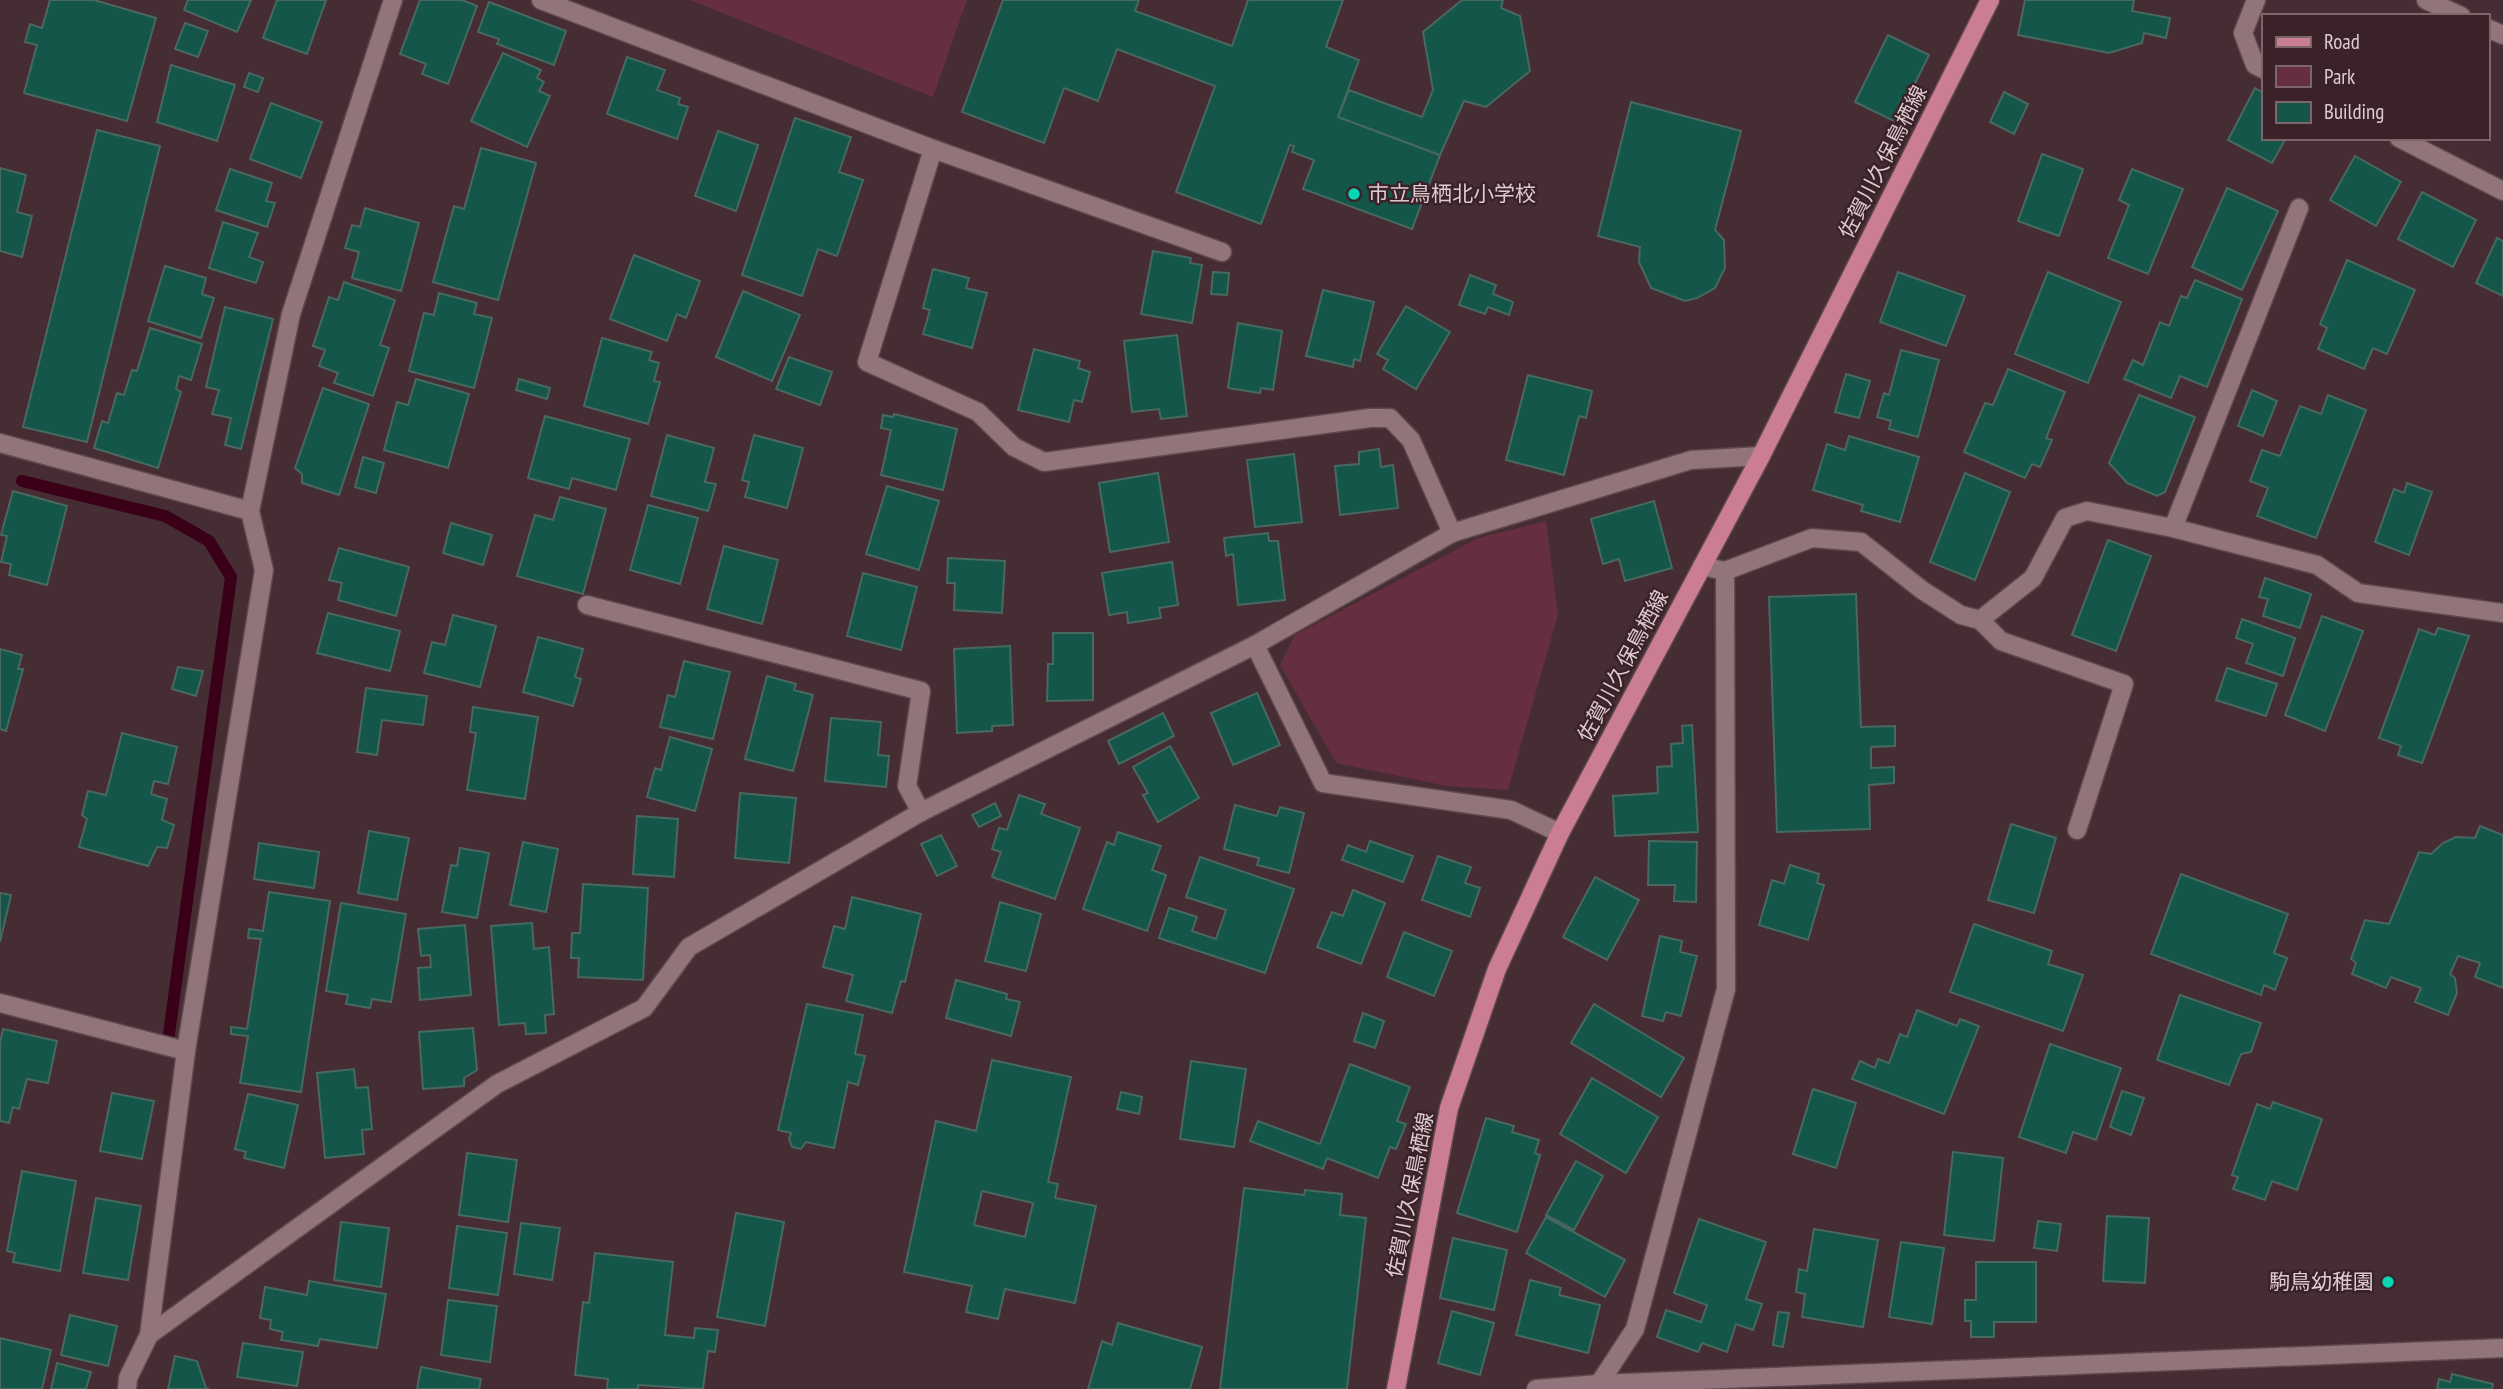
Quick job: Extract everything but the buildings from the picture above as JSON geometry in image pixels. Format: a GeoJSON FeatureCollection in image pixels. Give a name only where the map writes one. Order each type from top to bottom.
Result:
{"type":"FeatureCollection","features":[{"type":"Feature","properties":{"kind":"main road","name":"佐賀川久保鳥栖線"},"geometry":{"type":"LineString","coordinates":[[1396,1389],[1450,1108],[1497,969],[1560,833],[1761,456],[1990,0]]}},
{"type":"Feature","properties":{"kind":"street"},"geometry":{"type":"LineString","coordinates":[[127,1389],[128,1378],[149,1335],[186,1051],[264,570],[250,511],[291,314],[393,0]]}},
{"type":"Feature","properties":{"kind":"street"},"geometry":{"type":"LineString","coordinates":[[541,0],[933,149],[1222,252]]}},
{"type":"Feature","properties":{"kind":"street"},"geometry":{"type":"LineString","coordinates":[[2256,0],[2242,33],[2255,65],[2262,68]]}},
{"type":"Feature","properties":{"kind":"street"},"geometry":{"type":"LineString","coordinates":[[2426,0],[2457,14]]}},
{"type":"Feature","properties":{"kind":"street"},"geometry":{"type":"LineString","coordinates":[[2403,140],[2503,191]]}},
{"type":"Feature","properties":{"kind":"street"},"geometry":{"type":"LineString","coordinates":[[933,149],[867,362],[978,412],[1014,447],[1044,462],[1370,418],[1390,418],[1411,440],[1452,533]]}},
{"type":"Feature","properties":{"kind":"street"},"geometry":{"type":"LineString","coordinates":[[2173,528],[2299,208]]}},
{"type":"Feature","properties":{"kind":"street"},"geometry":{"type":"LineString","coordinates":[[0,443],[250,511]]}},
{"type":"Feature","properties":{"kind":"street"},"geometry":{"type":"LineString","coordinates":[[149,1335],[497,1084],[644,1008],[689,947],[921,813],[1255,645],[1452,533],[1691,460],[1761,456]]}},
{"type":"Feature","properties":{"kind":"street"},"geometry":{"type":"LineString","coordinates":[[1980,620],[2033,578],[2065,518],[2087,511],[2173,528],[2317,565],[2358,593],[2503,613]]}},
{"type":"Feature","properties":{"kind":"street"},"geometry":{"type":"LineString","coordinates":[[1702,566],[1725,571],[1812,538],[1861,542],[1922,590],[1961,614],[1980,620],[2001,641],[2124,684],[2077,830]]}},
{"type":"Feature","properties":{"kind":"street"},"geometry":{"type":"LineString","coordinates":[[1600,1384],[1635,1329],[1726,989],[1725,571]]}},
{"type":"Feature","properties":{"kind":"street"},"geometry":{"type":"LineString","coordinates":[[587,605],[921,691],[907,786],[921,813]]}},
{"type":"Feature","properties":{"kind":"street"},"geometry":{"type":"LineString","coordinates":[[1255,645],[1323,783],[1511,810],[1560,833]]}},
{"type":"Feature","properties":{"kind":"street"},"geometry":{"type":"LineString","coordinates":[[0,1003],[186,1051]]}},
{"type":"Feature","properties":{"kind":"street"},"geometry":{"type":"LineString","coordinates":[[1536,1389],[1600,1384],[2503,1349]]}},
{"type":"Feature","properties":{"kind":"green space"},"geometry":{"type":"Polygon","coordinates":[[[690,0],[967,0],[933,97],[690,0]]]}},
{"type":"Feature","properties":{"kind":"green space"},"geometry":{"type":"Polygon","coordinates":[[[1546,521],[1558,615],[1508,790],[1447,786],[1336,763],[1280,665],[1295,635],[1478,538],[1546,521]]]}},
{"type":"Feature","properties":{"kind":"waterway"},"geometry":{"type":"LineString","coordinates":[[22,481],[165,516],[209,541],[231,577],[169,1034]]}},
{"type":"Feature","properties":{"kind":"place","name":"市立鳥栖北小学校"},"geometry":{"type":"Point","coordinates":[1354,194]}},
{"type":"Feature","properties":{"kind":"place","name":"駒鳥幼稚園"},"geometry":{"type":"Point","coordinates":[2388,1282]}}]}
